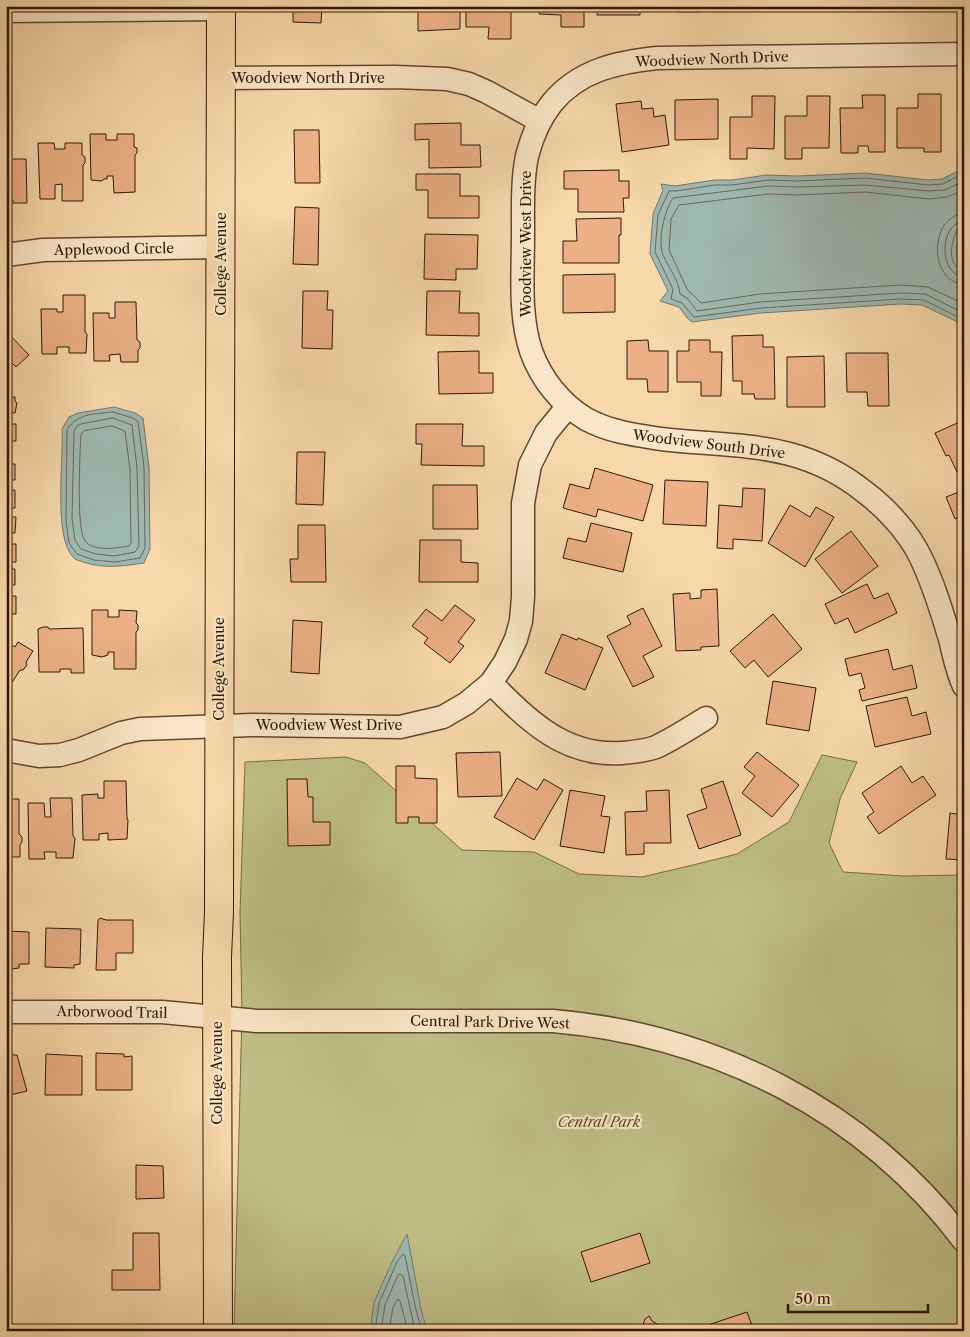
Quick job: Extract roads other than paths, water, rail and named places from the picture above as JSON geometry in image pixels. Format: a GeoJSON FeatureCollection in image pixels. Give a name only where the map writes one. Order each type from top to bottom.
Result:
{"type":"FeatureCollection","features":[{"type":"Feature","properties":{"kind":"main road","name":"College Avenue"},"geometry":{"type":"LineString","coordinates":[[218,1331],[217,1017],[221,7]]}},
{"type":"Feature","properties":{"kind":"street"},"geometry":{"type":"LineString","coordinates":[[6,11],[221,7]]}},
{"type":"Feature","properties":{"kind":"street","name":"Woodview North Drive"},"geometry":{"type":"LineString","coordinates":[[221,78],[395,77],[447,79],[469,84],[487,92],[540,121],[553,102],[574,83],[587,75],[616,64],[631,61],[658,58],[964,54]]}},
{"type":"Feature","properties":{"kind":"street","name":"Woodview West Drive"},"geometry":{"type":"LineString","coordinates":[[219,726],[400,727],[443,717],[467,703],[491,683],[505,662],[516,639],[521,621],[523,597],[523,504],[530,465],[546,433],[568,406],[541,374],[525,332],[523,288],[525,172],[528,155],[540,121]]}},
{"type":"Feature","properties":{"kind":"street","name":"Applewood Circle"},"geometry":{"type":"LineString","coordinates":[[6,255],[43,250],[221,247]]}},
{"type":"Feature","properties":{"kind":"street","name":"Woodview South Drive"},"geometry":{"type":"LineString","coordinates":[[568,406],[586,419],[606,428],[627,434],[681,441],[738,445],[792,454],[816,462],[840,474],[859,487],[895,520],[920,555],[930,579],[964,686]]}},
{"type":"Feature","properties":{"kind":"street"},"geometry":{"type":"LineString","coordinates":[[491,683],[520,712],[552,737],[591,752],[634,752],[654,748],[706,718]]}},
{"type":"Feature","properties":{"kind":"street"},"geometry":{"type":"LineString","coordinates":[[6,750],[39,756],[60,755],[79,750],[120,733],[140,728],[219,726]]}},
{"type":"Feature","properties":{"kind":"street","name":"Arborwood Trail"},"geometry":{"type":"LineString","coordinates":[[6,1012],[162,1012],[217,1017]]}},
{"type":"Feature","properties":{"kind":"street","name":"Central Park Drive West"},"geometry":{"type":"LineString","coordinates":[[217,1017],[257,1021],[553,1021],[622,1030],[694,1048],[772,1081],[840,1122],[902,1173],[964,1241]]}},
{"type":"Feature","properties":{"kind":"water"},"geometry":{"type":"Polygon","coordinates":[[[964,166],[964,229],[956,247],[958,262],[964,267],[964,325],[922,305],[901,304],[761,313],[692,322],[679,307],[660,301],[668,291],[650,254],[653,214],[663,190],[661,184],[675,186],[767,175],[797,176],[865,173],[928,180],[942,179],[964,166]]]}},
{"type":"Feature","properties":{"kind":"water"},"geometry":{"type":"Polygon","coordinates":[[[114,407],[135,413],[143,418],[149,467],[150,549],[144,563],[106,566],[76,560],[67,547],[61,515],[62,429],[69,417],[78,413],[114,407]]]}},
{"type":"Feature","properties":{"kind":"water"},"geometry":{"type":"Polygon","coordinates":[[[407,1234],[427,1331],[370,1331],[374,1302],[407,1234]]]}},
{"type":"Feature","properties":{"kind":"park label","name":"Central Park"},"geometry":{"type":"Point","coordinates":[599,1122]}}]}
